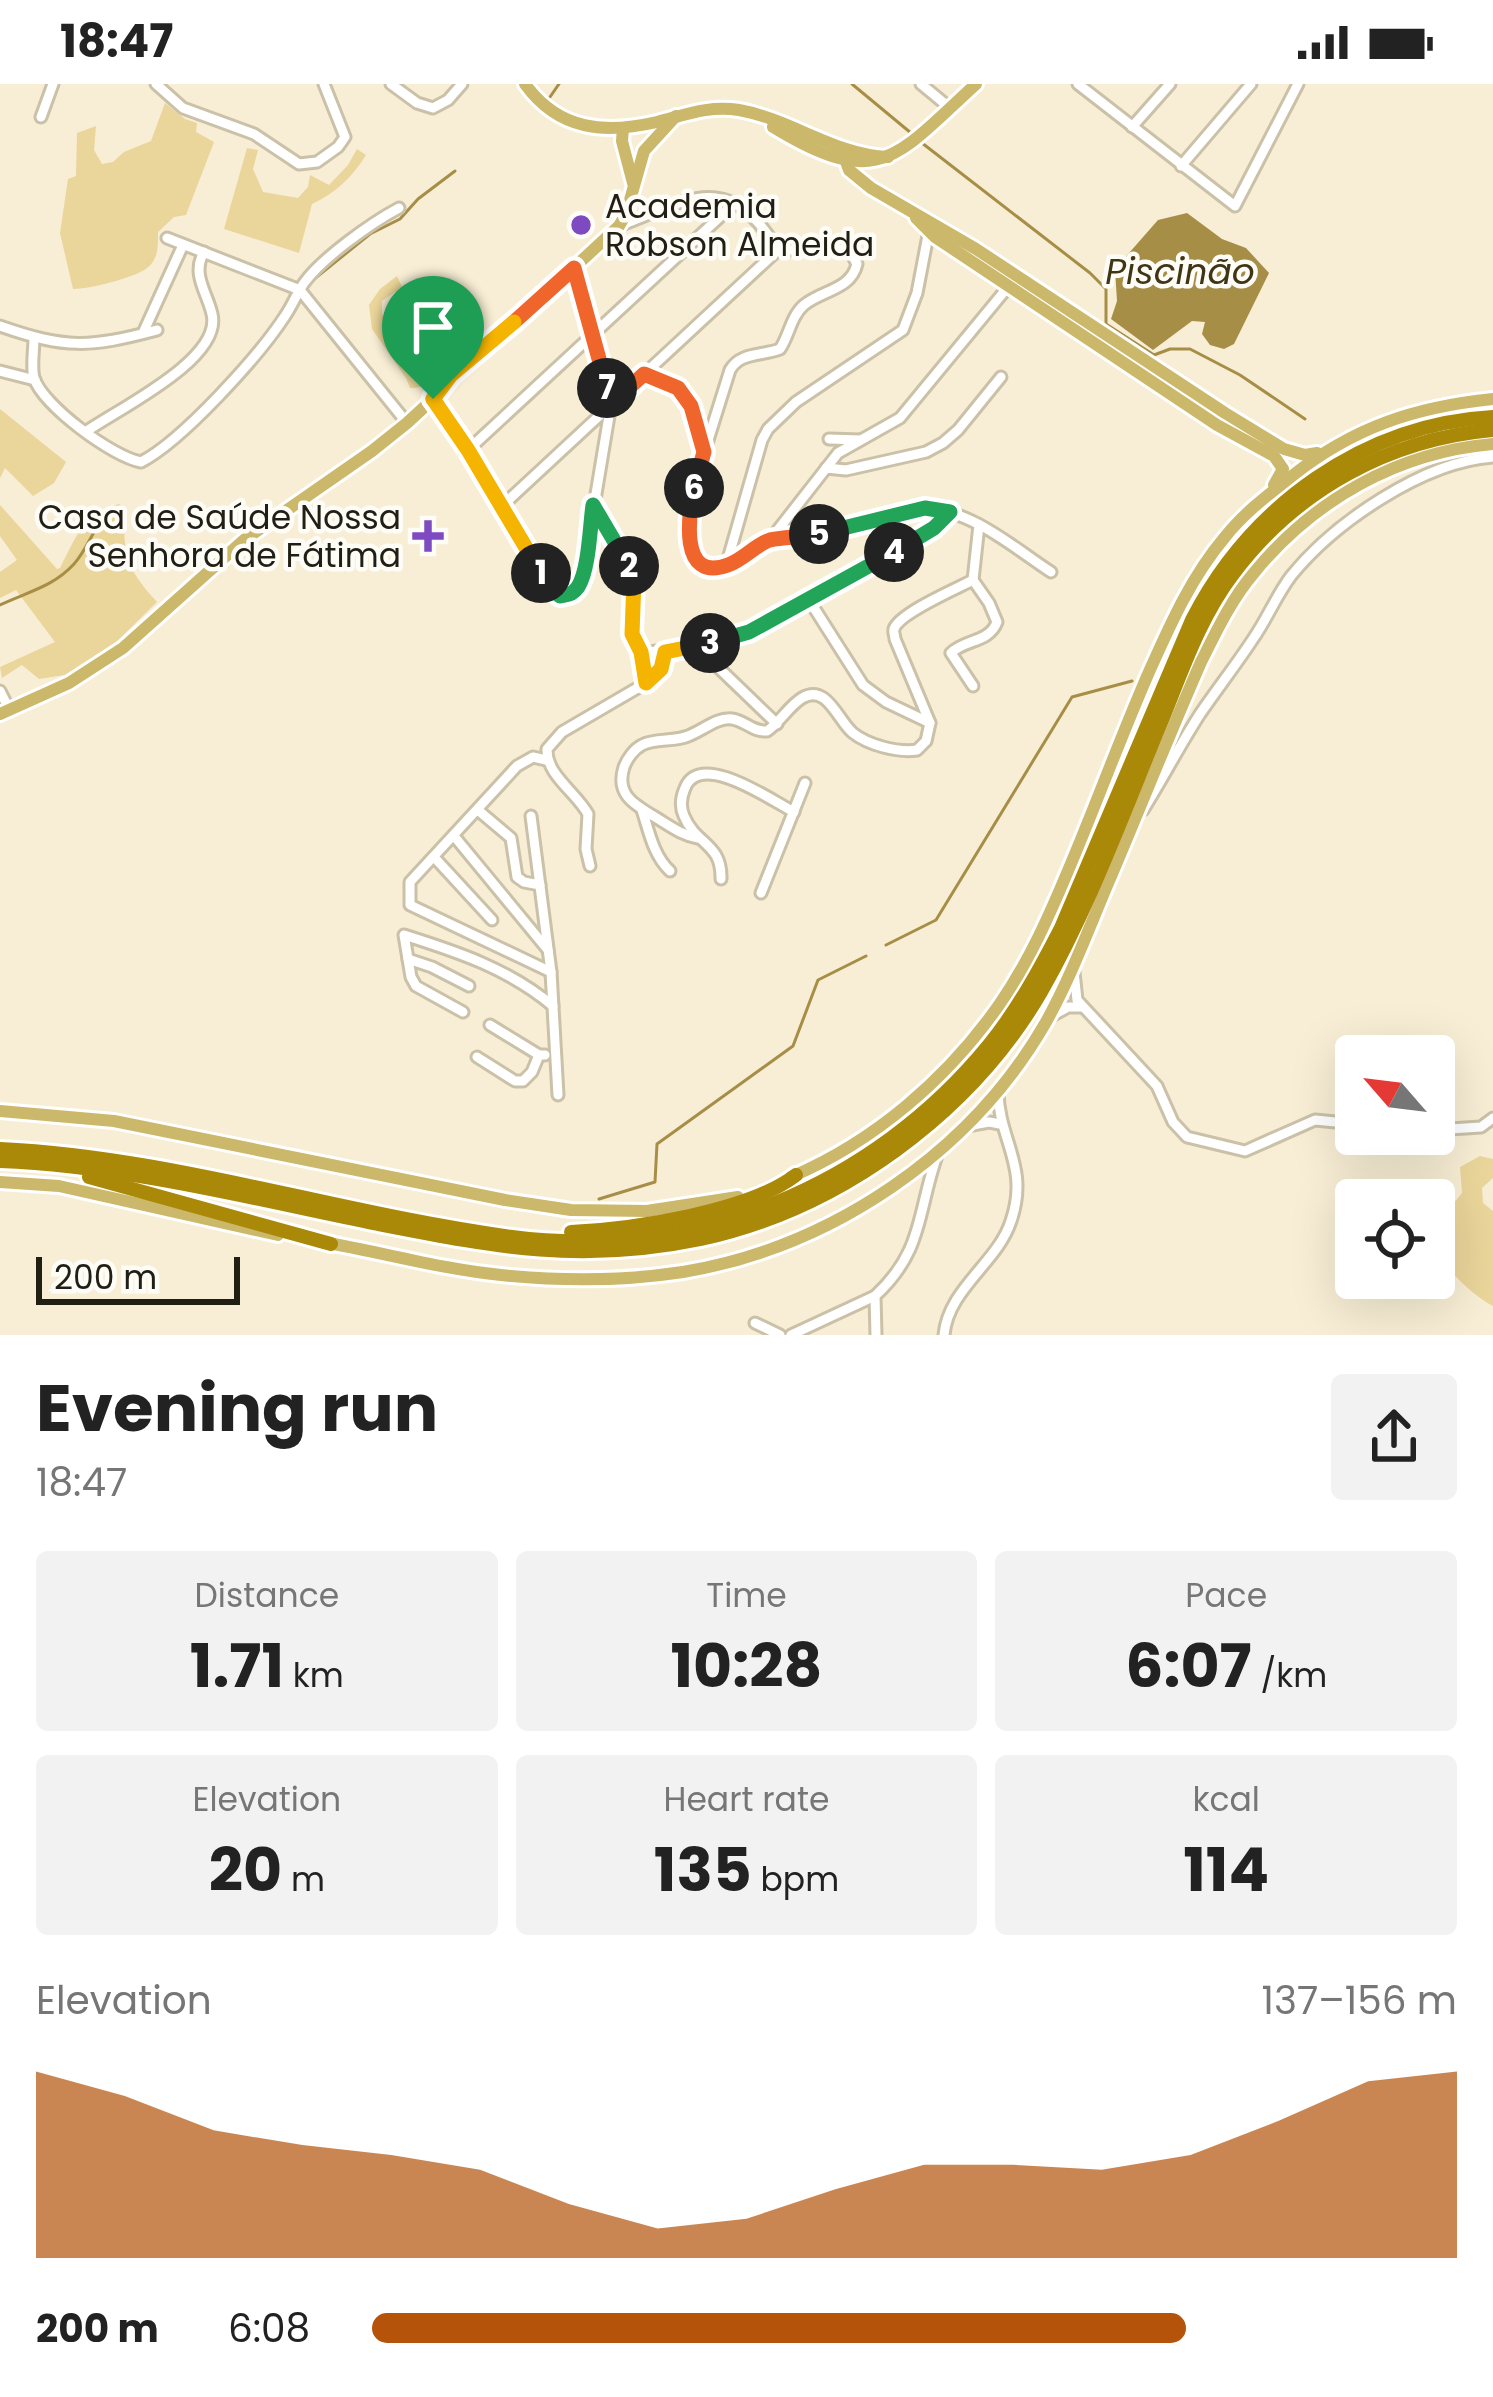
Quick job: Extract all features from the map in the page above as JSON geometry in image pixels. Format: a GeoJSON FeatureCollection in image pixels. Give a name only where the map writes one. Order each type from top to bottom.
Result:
{"type":"FeatureCollection","features":[{"type":"Feature","properties":{"kind":"highway"},"geometry":{"type":"LineString","coordinates":[[0,1149],[97,1157],[514,1238],[620,1239],[701,1228],[784,1201],[851,1166],[900,1132],[966,1072],[1007,1020],[1035,977],[1075,897],[1192,620],[1235,552],[1311,481],[1354,455],[1424,429],[1493,417]]}},
{"type":"Feature","properties":{"kind":"highway"},"geometry":{"type":"LineString","coordinates":[[0,1161],[148,1179],[460,1240],[546,1252],[630,1250],[704,1238],[762,1221],[825,1193],[872,1167],[937,1117],[974,1080],[1039,996],[1074,928],[1202,626],[1232,575],[1264,538],[1313,495],[1351,470],[1405,446],[1493,430]]}},
{"type":"Feature","properties":{"kind":"highway"},"geometry":{"type":"LineString","coordinates":[[32,1162],[331,1244]]}},
{"type":"Feature","properties":{"kind":"highway"},"geometry":{"type":"LineString","coordinates":[[514,1238],[674,1219],[758,1195],[782,1186],[796,1174]]}},
{"type":"Feature","properties":{"kind":"main road"},"geometry":{"type":"LineString","coordinates":[[525,84],[550,110],[596,129],[624,149],[644,151]]}},
{"type":"Feature","properties":{"kind":"main road"},"geometry":{"type":"LineString","coordinates":[[752,113],[815,150],[853,159],[888,157],[911,143],[976,84]]}},
{"type":"Feature","properties":{"kind":"main road"},"geometry":{"type":"LineString","coordinates":[[0,1111],[126,1123],[489,1197],[590,1212],[668,1209],[734,1198],[820,1164],[886,1123],[951,1063],[1000,1004],[1050,913],[1182,602],[1218,546],[1260,502],[1283,469],[1279,460],[1217,425],[871,188],[853,159],[752,113],[706,109],[676,116],[659,127],[644,151],[619,226],[407,422],[244,539],[94,669],[4,712]]}},
{"type":"Feature","properties":{"kind":"main road"},"geometry":{"type":"LineString","coordinates":[[596,129],[659,127]]}},
{"type":"Feature","properties":{"kind":"main road"},"geometry":{"type":"LineString","coordinates":[[623,128],[633,184]]}},
{"type":"Feature","properties":{"kind":"main road"},"geometry":{"type":"LineString","coordinates":[[1013,282],[1299,454],[1312,455],[1401,416],[1493,399]]}},
{"type":"Feature","properties":{"kind":"main road"},"geometry":{"type":"LineString","coordinates":[[0,1182],[59,1186],[400,1260],[502,1275],[594,1278],[664,1274],[728,1262],[860,1207],[907,1177],[967,1126],[1048,1018],[1192,683],[1221,622],[1253,573],[1286,538],[1333,500],[1378,473],[1443,452],[1493,444]]}},
{"type":"Feature","properties":{"kind":"main road"},"geometry":{"type":"LineString","coordinates":[[1260,502],[1335,446]]}},
{"type":"Feature","properties":{"kind":"street"},"geometry":{"type":"LineString","coordinates":[[40,117],[53,84]]}},
{"type":"Feature","properties":{"kind":"street"},"geometry":{"type":"LineString","coordinates":[[156,84],[183,108],[254,134],[290,160],[306,165],[338,147],[345,136],[324,84]]}},
{"type":"Feature","properties":{"kind":"street"},"geometry":{"type":"LineString","coordinates":[[391,84],[433,108],[463,84]]}},
{"type":"Feature","properties":{"kind":"street"},"geometry":{"type":"LineString","coordinates":[[921,84],[950,108]]}},
{"type":"Feature","properties":{"kind":"street"},"geometry":{"type":"LineString","coordinates":[[1080,84],[1231,205],[1238,203],[1298,84]]}},
{"type":"Feature","properties":{"kind":"street"},"geometry":{"type":"LineString","coordinates":[[1132,127],[1169,84]]}},
{"type":"Feature","properties":{"kind":"street"},"geometry":{"type":"LineString","coordinates":[[1181,166],[1251,84]]}},
{"type":"Feature","properties":{"kind":"street"},"geometry":{"type":"LineString","coordinates":[[619,226],[683,201],[736,202],[757,219],[778,250]]}},
{"type":"Feature","properties":{"kind":"street"},"geometry":{"type":"LineString","coordinates":[[468,450],[736,202]]}},
{"type":"Feature","properties":{"kind":"street"},"geometry":{"type":"LineString","coordinates":[[34,338],[35,380],[57,408],[124,457],[141,462],[236,376],[319,268],[399,208]]}},
{"type":"Feature","properties":{"kind":"street"},"geometry":{"type":"LineString","coordinates":[[726,566],[761,440],[796,402],[903,330],[917,293],[930,226]]}},
{"type":"Feature","properties":{"kind":"street"},"geometry":{"type":"LineString","coordinates":[[167,238],[300,290],[407,422]]}},
{"type":"Feature","properties":{"kind":"street"},"geometry":{"type":"LineString","coordinates":[[143,333],[183,245]]}},
{"type":"Feature","properties":{"kind":"street"},"geometry":{"type":"LineString","coordinates":[[502,506],[778,250],[842,249],[855,259],[856,269],[848,282],[803,306],[780,349],[735,361],[688,515],[692,552],[699,561],[726,566],[770,540],[838,453],[900,418],[1013,282]]}},
{"type":"Feature","properties":{"kind":"street"},"geometry":{"type":"LineString","coordinates":[[87,431],[169,379],[210,336],[212,314],[198,272],[204,252]]}},
{"type":"Feature","properties":{"kind":"street"},"geometry":{"type":"LineString","coordinates":[[437,393],[547,584],[566,596],[580,584],[611,404],[574,268]]}},
{"type":"Feature","properties":{"kind":"street"},"geometry":{"type":"LineString","coordinates":[[0,326],[53,343],[82,344],[157,330]]}},
{"type":"Feature","properties":{"kind":"street"},"geometry":{"type":"LineString","coordinates":[[0,371],[35,380]]}},
{"type":"Feature","properties":{"kind":"street"},"geometry":{"type":"LineString","coordinates":[[644,374],[669,382],[685,396],[704,452]]}},
{"type":"Feature","properties":{"kind":"street"},"geometry":{"type":"LineString","coordinates":[[826,468],[846,470],[926,452],[958,430],[1001,377]]}},
{"type":"Feature","properties":{"kind":"street"},"geometry":{"type":"LineString","coordinates":[[829,439],[860,440]]}},
{"type":"Feature","properties":{"kind":"street"},"geometry":{"type":"LineString","coordinates":[[1129,833],[1198,717],[1295,572],[1339,529],[1428,472],[1493,457]]}},
{"type":"Feature","properties":{"kind":"street"},"geometry":{"type":"LineString","coordinates":[[593,505],[632,570],[632,634],[641,652],[646,683]]}},
{"type":"Feature","properties":{"kind":"street"},"geometry":{"type":"LineString","coordinates":[[770,540],[823,534],[925,508],[950,512],[979,525],[1051,572]]}},
{"type":"Feature","properties":{"kind":"street"},"geometry":{"type":"LineString","coordinates":[[641,652],[665,652],[749,632],[912,543],[950,512]]}},
{"type":"Feature","properties":{"kind":"street"},"geometry":{"type":"LineString","coordinates":[[974,686],[951,653],[988,636],[997,622],[974,580],[979,525]]}},
{"type":"Feature","properties":{"kind":"street"},"geometry":{"type":"LineString","coordinates":[[698,838],[683,834],[628,799],[622,784],[626,761],[637,748],[683,738],[723,719],[739,720],[761,732],[811,694],[825,698],[858,737],[903,751],[917,750],[924,745],[930,723],[895,639],[895,628],[925,605],[974,580]]}},
{"type":"Feature","properties":{"kind":"street"},"geometry":{"type":"LineString","coordinates":[[809,600],[863,685],[930,723]]}},
{"type":"Feature","properties":{"kind":"street"},"geometry":{"type":"LineString","coordinates":[[696,646],[777,724]]}},
{"type":"Feature","properties":{"kind":"street"},"geometry":{"type":"LineString","coordinates":[[547,760],[548,745],[562,732],[646,683],[661,669],[665,652]]}},
{"type":"Feature","properties":{"kind":"street"},"geometry":{"type":"LineString","coordinates":[[0,691],[4,712]]}},
{"type":"Feature","properties":{"kind":"street"},"geometry":{"type":"LineString","coordinates":[[551,973],[410,905],[410,882],[517,766],[533,757],[547,760],[586,810],[590,866]]}},
{"type":"Feature","properties":{"kind":"street"},"geometry":{"type":"LineString","coordinates":[[721,879],[720,858],[684,818],[681,808],[688,781],[699,773],[712,772],[794,812]]}},
{"type":"Feature","properties":{"kind":"street"},"geometry":{"type":"LineString","coordinates":[[760,893],[806,783]]}},
{"type":"Feature","properties":{"kind":"street"},"geometry":{"type":"LineString","coordinates":[[643,810],[652,843],[670,871]]}},
{"type":"Feature","properties":{"kind":"street"},"geometry":{"type":"LineString","coordinates":[[478,811],[511,838],[517,877],[540,885]]}},
{"type":"Feature","properties":{"kind":"street"},"geometry":{"type":"LineString","coordinates":[[531,816],[551,973],[558,1095]]}},
{"type":"Feature","properties":{"kind":"street"},"geometry":{"type":"LineString","coordinates":[[454,836],[548,950]]}},
{"type":"Feature","properties":{"kind":"street"},"geometry":{"type":"LineString","coordinates":[[434,857],[492,920]]}},
{"type":"Feature","properties":{"kind":"street"},"geometry":{"type":"LineString","coordinates":[[463,1012],[416,986],[404,934],[491,965],[553,1006]]}},
{"type":"Feature","properties":{"kind":"street"},"geometry":{"type":"LineString","coordinates":[[408,959],[469,986]]}},
{"type":"Feature","properties":{"kind":"street"},"geometry":{"type":"LineString","coordinates":[[1073,967],[1075,994],[1082,1007],[1157,1086],[1179,1131],[1196,1141],[1245,1151],[1315,1120],[1335,1122]]}},
{"type":"Feature","properties":{"kind":"street"},"geometry":{"type":"LineString","coordinates":[[1048,1018],[1068,1007],[1082,1007]]}},
{"type":"Feature","properties":{"kind":"street"},"geometry":{"type":"LineString","coordinates":[[490,1024],[538,1055],[556,1056]]}},
{"type":"Feature","properties":{"kind":"street"},"geometry":{"type":"LineString","coordinates":[[477,1058],[523,1081],[538,1055]]}},
{"type":"Feature","properties":{"kind":"street"},"geometry":{"type":"LineString","coordinates":[[944,1335],[950,1313],[999,1244],[1016,1202],[1016,1168],[1000,1124],[998,1090]]}},
{"type":"Feature","properties":{"kind":"street"},"geometry":{"type":"LineString","coordinates":[[1455,1129],[1481,1127],[1493,1118]]}},
{"type":"Feature","properties":{"kind":"street"},"geometry":{"type":"LineString","coordinates":[[967,1126],[1000,1124]]}},
{"type":"Feature","properties":{"kind":"street"},"geometry":{"type":"LineString","coordinates":[[791,1335],[875,1296],[891,1280],[924,1214],[938,1153]]}},
{"type":"Feature","properties":{"kind":"street"},"geometry":{"type":"LineString","coordinates":[[907,1177],[927,1196]]}},
{"type":"Feature","properties":{"kind":"street"},"geometry":{"type":"LineString","coordinates":[[875,1296],[876,1335]]}},
{"type":"Feature","properties":{"kind":"street"},"geometry":{"type":"LineString","coordinates":[[755,1323],[780,1335]]}},
{"type":"Feature","properties":{"kind":"shaded area"},"geometry":{"type":"Polygon","coordinates":[[[165,103],[197,123],[196,132],[214,142],[186,215],[174,217],[158,232],[156,256],[147,268],[111,282],[73,289],[60,233],[68,179],[76,176],[77,133],[96,126],[94,150],[102,164],[113,162],[151,141],[165,103]]]}},
{"type":"Feature","properties":{"kind":"shaded area"},"geometry":{"type":"Polygon","coordinates":[[[247,148],[258,150],[253,169],[263,192],[298,198],[308,187],[310,175],[329,185],[357,149],[366,155],[342,184],[312,204],[299,253],[224,229],[247,148]]]}},
{"type":"Feature","properties":{"kind":"shaded area"},"geometry":{"type":"Polygon","coordinates":[[[397,276],[402,287],[382,301],[382,313],[398,352],[419,341],[448,343],[454,351],[450,354],[455,365],[423,386],[410,388],[372,329],[369,305],[397,276]]]}},
{"type":"Feature","properties":{"kind":"shaded area"},"geometry":{"type":"Polygon","coordinates":[[[0,409],[66,462],[54,483],[33,496],[5,468],[0,478],[0,409]]]}},
{"type":"Feature","properties":{"kind":"shaded area"},"geometry":{"type":"Polygon","coordinates":[[[119,504],[124,507],[128,559],[157,602],[103,655],[71,674],[39,679],[22,665],[2,678],[0,667],[55,642],[16,590],[0,598],[0,572],[17,560],[0,536],[0,505],[57,569],[89,521],[119,504]]]}},
{"type":"Feature","properties":{"kind":"shaded area"},"geometry":{"type":"Polygon","coordinates":[[[1480,1156],[1493,1159],[1493,1178],[1482,1188],[1483,1203],[1493,1211],[1493,1306],[1455,1276],[1460,1167],[1480,1156]]]}},
{"type":"Feature","properties":{"kind":"water","name":"Piscinão"},"geometry":{"type":"Polygon","coordinates":[[[1187,213],[1222,239],[1246,248],[1269,273],[1234,344],[1224,349],[1210,345],[1202,334],[1205,322],[1192,321],[1153,350],[1111,319],[1117,301],[1115,269],[1158,220],[1187,213]]]}},
{"type":"Feature","properties":{"kind":"waterway"},"geometry":{"type":"LineString","coordinates":[[550,97],[559,84]]}},
{"type":"Feature","properties":{"kind":"waterway"},"geometry":{"type":"LineString","coordinates":[[852,84],[911,133]]}},
{"type":"Feature","properties":{"kind":"waterway"},"geometry":{"type":"LineString","coordinates":[[922,143],[1090,273],[1106,289],[1106,324],[1154,355],[1190,349],[1240,375],[1305,419]]}},
{"type":"Feature","properties":{"kind":"waterway"},"geometry":{"type":"LineString","coordinates":[[308,284],[370,234],[400,219],[455,171]]}},
{"type":"Feature","properties":{"kind":"waterway"},"geometry":{"type":"LineString","coordinates":[[0,605],[66,572],[112,510]]}},
{"type":"Feature","properties":{"kind":"waterway"},"geometry":{"type":"LineString","coordinates":[[886,945],[936,920],[1072,697],[1132,681]]}},
{"type":"Feature","properties":{"kind":"waterway"},"geometry":{"type":"LineString","coordinates":[[599,1199],[655,1182],[657,1144],[793,1046],[818,980],[866,956]]}},
{"type":"Feature","properties":{"kind":"place","name":"Academia Robson Almeida"},"geometry":{"type":"Point","coordinates":[581,225]}},
{"type":"Feature","properties":{"kind":"place","name":"Casa de Saúde Nossa Senhora de Fátima"},"geometry":{"type":"Point","coordinates":[428,536]}},
{"type":"Feature","properties":{"kind":"route"},"geometry":{"type":"LineString","coordinates":[[574,268],[611,404],[644,374],[678,388],[691,406],[704,452],[688,531],[692,552],[706,566],[733,563],[770,540],[823,534],[925,508],[950,512],[912,543],[749,632],[665,652],[661,669],[646,683],[641,652],[632,634],[632,570],[593,505],[580,584],[560,596],[547,584],[433,399],[451,375],[574,268]]}}]}
